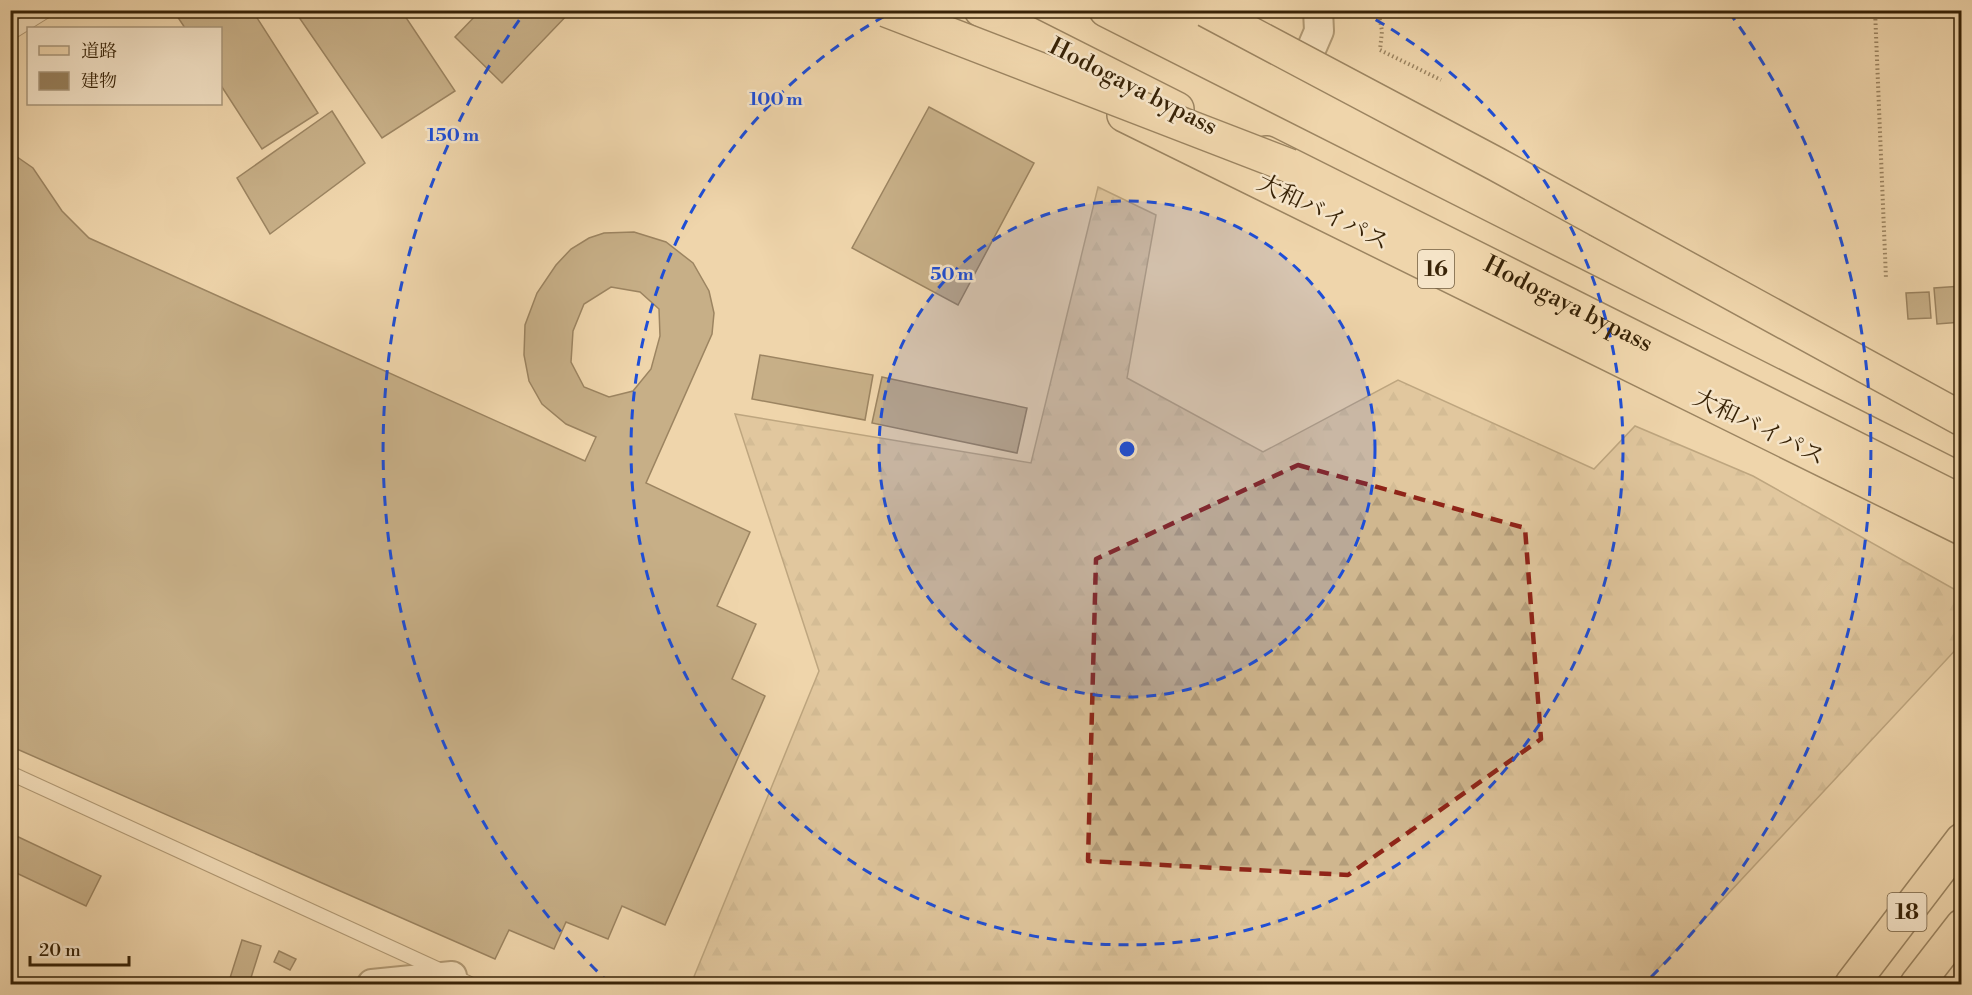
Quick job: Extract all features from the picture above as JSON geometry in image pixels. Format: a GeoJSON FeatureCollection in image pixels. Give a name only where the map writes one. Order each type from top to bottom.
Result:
{"type":"FeatureCollection","features":[{"type":"Feature","properties":{"kind":"main road"},"geometry":{"type":"LineString","coordinates":[[886,10],[1290,166]]}},
{"type":"Feature","properties":{"kind":"main road","name":"大和バイパス"},"geometry":{"type":"LineString","coordinates":[[910,10],[1962,528]]}},
{"type":"Feature","properties":{"kind":"main road","name":"Hodogaya bypass"},"geometry":{"type":"LineString","coordinates":[[981,10],[1962,502]]}},
{"type":"Feature","properties":{"kind":"main road"},"geometry":{"type":"LineString","coordinates":[[1106,10],[1962,442]]}},
{"type":"Feature","properties":{"kind":"main road"},"geometry":{"type":"LineString","coordinates":[[1148,10],[1962,417]]}},
{"type":"Feature","properties":{"kind":"main road"},"geometry":{"type":"LineString","coordinates":[[1206,10],[1497,164],[1962,417]]}},
{"type":"Feature","properties":{"kind":"main road","name":"18"},"geometry":{"type":"LineString","coordinates":[[1852,984],[1962,840]]}},
{"type":"Feature","properties":{"kind":"main road","name":"18"},"geometry":{"type":"LineString","coordinates":[[1917,984],[1962,926]]}},
{"type":"Feature","properties":{"kind":"street"},"geometry":{"type":"LineString","coordinates":[[1295,85],[1319,31],[1318,10]]}},
{"type":"Feature","properties":{"kind":"street"},"geometry":{"type":"LineString","coordinates":[[372,984],[461,980]]}},
{"type":"Feature","properties":{"kind":"lane"},"geometry":{"type":"LineString","coordinates":[[10,33],[47,10]]}},
{"type":"Feature","properties":{"kind":"lane"},"geometry":{"type":"LineString","coordinates":[[10,773],[461,980]]}},
{"type":"Feature","properties":{"kind":"path"},"geometry":{"type":"LineString","coordinates":[[1378,10],[1382,31],[1380,50],[1441,80]]}},
{"type":"Feature","properties":{"kind":"path"},"geometry":{"type":"LineString","coordinates":[[1875,10],[1886,279]]}},
{"type":"Feature","properties":{"kind":"highlighted area"},"geometry":{"type":"Polygon","coordinates":[[[1298,465],[1525,528],[1541,739],[1348,875],[1088,861],[1096,559],[1298,465]]]}},
{"type":"Feature","properties":{"kind":"green space"},"geometry":{"type":"Polygon","coordinates":[[[1098,187],[1156,215],[1127,378],[1263,452],[1398,380],[1594,469],[1635,426],[1753,476],[1961,593],[1961,644],[1644,984],[691,984],[819,671],[735,414],[1031,463],[1098,187]]]}},
{"type":"Feature","properties":{"kind":"building"},"geometry":{"type":"Polygon","coordinates":[[[173,10],[252,10],[318,113],[262,149],[222,87],[222,27],[184,27],[173,10]]]}},
{"type":"Feature","properties":{"kind":"building"},"geometry":{"type":"Polygon","coordinates":[[[294,10],[401,10],[455,91],[382,138],[294,10]]]}},
{"type":"Feature","properties":{"kind":"building"},"geometry":{"type":"Polygon","coordinates":[[[481,10],[572,10],[502,83],[455,37],[481,10]]]}},
{"type":"Feature","properties":{"kind":"building"},"geometry":{"type":"Polygon","coordinates":[[[929,107],[1034,163],[958,305],[852,248],[929,107]]]}},
{"type":"Feature","properties":{"kind":"building"},"geometry":{"type":"Polygon","coordinates":[[[332,111],[365,163],[270,234],[237,178],[332,111]]]}},
{"type":"Feature","properties":{"kind":"building"},"geometry":{"type":"Polygon","coordinates":[[[10,152],[33,168],[62,211],[89,238],[585,461],[596,437],[566,424],[542,404],[529,381],[524,355],[525,325],[537,293],[556,265],[571,249],[589,238],[604,233],[634,232],[666,242],[693,263],[709,291],[714,313],[712,334],[646,483],[750,532],[717,606],[756,624],[732,679],[765,696],[665,925],[622,906],[608,939],[566,922],[554,949],[509,930],[495,959],[10,746],[10,152]],[[611,287],[584,304],[573,331],[571,362],[584,387],[609,397],[633,391],[651,369],[660,336],[659,309],[640,292],[611,287]]]}},
{"type":"Feature","properties":{"kind":"building"},"geometry":{"type":"Polygon","coordinates":[[[1962,286],[1962,322],[1937,324],[1934,288],[1962,286]]]}},
{"type":"Feature","properties":{"kind":"building"},"geometry":{"type":"Polygon","coordinates":[[[1929,292],[1931,318],[1908,319],[1906,293],[1929,292]]]}},
{"type":"Feature","properties":{"kind":"building"},"geometry":{"type":"Polygon","coordinates":[[[760,355],[873,375],[865,420],[752,399],[760,355]]]}},
{"type":"Feature","properties":{"kind":"building"},"geometry":{"type":"Polygon","coordinates":[[[882,377],[1027,408],[1017,453],[872,423],[882,377]]]}},
{"type":"Feature","properties":{"kind":"building"},"geometry":{"type":"Polygon","coordinates":[[[10,833],[101,876],[86,906],[10,870],[10,833]]]}},
{"type":"Feature","properties":{"kind":"building"},"geometry":{"type":"Polygon","coordinates":[[[242,940],[261,946],[249,984],[230,978],[242,940]]]}},
{"type":"Feature","properties":{"kind":"building"},"geometry":{"type":"Polygon","coordinates":[[[279,951],[296,959],[290,970],[274,962],[279,951]]]}}]}
